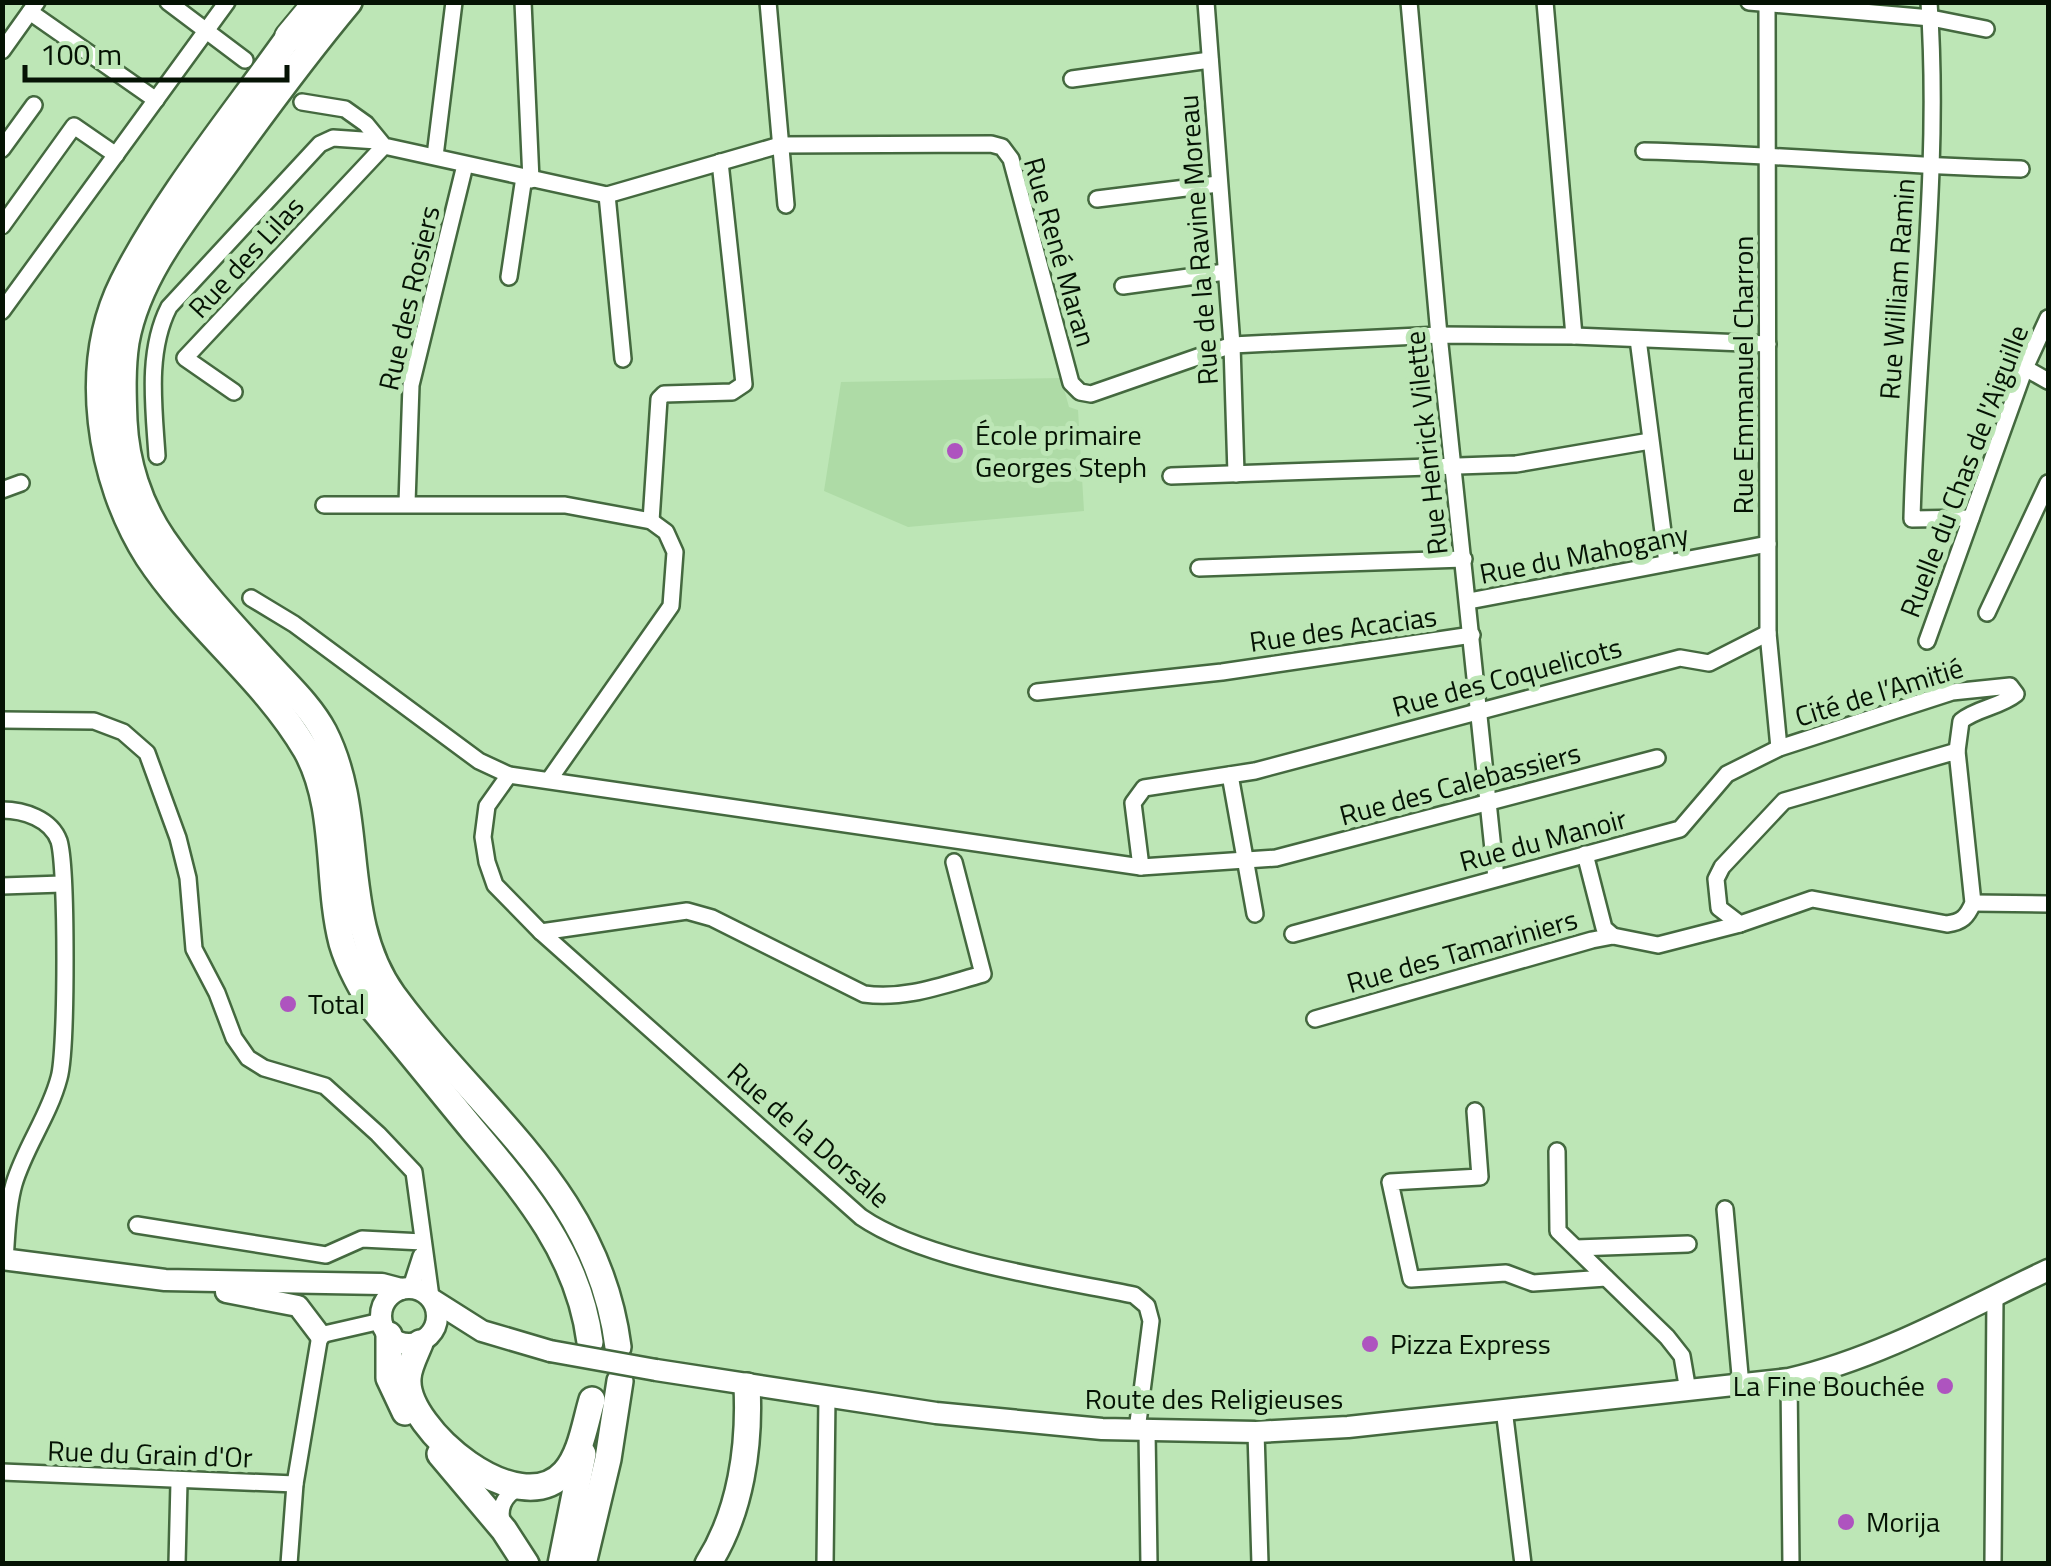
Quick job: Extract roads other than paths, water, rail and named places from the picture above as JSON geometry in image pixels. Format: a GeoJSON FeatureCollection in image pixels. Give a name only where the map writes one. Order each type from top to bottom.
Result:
{"type":"FeatureCollection","features":[{"type":"Feature","properties":{"kind":"highway"},"geometry":{"type":"LineString","coordinates":[[315,2],[169,206],[122,284],[107,331],[99,392],[106,460],[146,554],[188,609],[285,718],[308,754],[320,791],[343,944],[354,974],[375,1011],[535,1205],[560,1244],[582,1299],[590,1342]]}},
{"type":"Feature","properties":{"kind":"highway"},"geometry":{"type":"LineString","coordinates":[[349,2],[286,81],[158,260],[135,308],[126,344],[122,392],[125,442],[141,498],[160,536],[205,595],[301,698],[322,729],[347,798],[360,923],[370,955],[419,1028],[556,1188],[600,1267],[618,1347]]}},
{"type":"Feature","properties":{"kind":"highway"},"geometry":{"type":"LineString","coordinates":[[384,1326],[390,1378],[400,1404],[504,1530],[526,1564]]}},
{"type":"Feature","properties":{"kind":"highway"},"geometry":{"type":"LineString","coordinates":[[424,1340],[408,1379],[416,1408],[458,1455],[499,1483],[518,1488],[544,1487],[568,1470],[592,1388],[560,1564]]}},
{"type":"Feature","properties":{"kind":"highway"},"geometry":{"type":"LineString","coordinates":[[596,1564],[620,1380]]}},
{"type":"Feature","properties":{"kind":"highway"},"geometry":{"type":"LineString","coordinates":[[708,1564],[723,1540],[741,1478],[747,1386]]}},
{"type":"Feature","properties":{"kind":"highway"},"geometry":{"type":"LineString","coordinates":[[583,1564],[608,1459]]}},
{"type":"Feature","properties":{"kind":"main road"},"geometry":{"type":"LineString","coordinates":[[4,1260],[165,1280],[298,1306],[320,1335]]}},
{"type":"Feature","properties":{"kind":"main road","name":"Route des Religieuses"},"geometry":{"type":"LineString","coordinates":[[432,1298],[482,1331],[550,1351],[747,1386],[936,1413],[1142,1430],[1256,1432],[1348,1428],[1788,1380],[1834,1369],[2048,1270]]}},
{"type":"Feature","properties":{"kind":"main road"},"geometry":{"type":"LineString","coordinates":[[165,1280],[382,1284],[432,1298],[438,1315],[424,1340],[403,1344],[384,1326],[373,1305],[342,1284]]}},
{"type":"Feature","properties":{"kind":"main road"},"geometry":{"type":"LineString","coordinates":[[384,1326],[389,1296],[406,1288]]}},
{"type":"Feature","properties":{"kind":"main road","name":"Route des Religieuses"},"geometry":{"type":"LineString","coordinates":[[424,1340],[482,1331]]}},
{"type":"Feature","properties":{"kind":"street"},"geometry":{"type":"LineString","coordinates":[[168,2],[245,60]]}},
{"type":"Feature","properties":{"kind":"street"},"geometry":{"type":"LineString","coordinates":[[2,312],[228,2]]}},
{"type":"Feature","properties":{"kind":"street"},"geometry":{"type":"LineString","coordinates":[[435,156],[454,2]]}},
{"type":"Feature","properties":{"kind":"street"},"geometry":{"type":"LineString","coordinates":[[509,277],[528,178],[523,2]]}},
{"type":"Feature","properties":{"kind":"street"},"geometry":{"type":"LineString","coordinates":[[768,2],[786,205]]}},
{"type":"Feature","properties":{"kind":"street","name":"Rue de la Ravine Moreau"},"geometry":{"type":"LineString","coordinates":[[1206,2],[1232,345],[1236,474]]}},
{"type":"Feature","properties":{"kind":"street","name":"Rue Henrick Vilette"},"geometry":{"type":"LineString","coordinates":[[1409,2],[1496,878]]}},
{"type":"Feature","properties":{"kind":"street"},"geometry":{"type":"LineString","coordinates":[[1545,2],[1574,336]]}},
{"type":"Feature","properties":{"kind":"street"},"geometry":{"type":"LineString","coordinates":[[1749,2],[1930,10],[1986,28]]}},
{"type":"Feature","properties":{"kind":"street","name":"Rue Emmanuel Charron"},"geometry":{"type":"LineString","coordinates":[[1767,3],[1768,633],[1779,748]]}},
{"type":"Feature","properties":{"kind":"street"},"geometry":{"type":"LineString","coordinates":[[2,51],[34,7],[156,100]]}},
{"type":"Feature","properties":{"kind":"street","name":"Rue William Ramin"},"geometry":{"type":"LineString","coordinates":[[1930,10],[1930,167],[1912,519],[1971,518]]}},
{"type":"Feature","properties":{"kind":"street"},"geometry":{"type":"LineString","coordinates":[[1072,79],[1210,60]]}},
{"type":"Feature","properties":{"kind":"street"},"geometry":{"type":"LineString","coordinates":[[302,102],[346,109],[366,124],[381,144]]}},
{"type":"Feature","properties":{"kind":"street"},"geometry":{"type":"LineString","coordinates":[[2,149],[34,105]]}},
{"type":"Feature","properties":{"kind":"street"},"geometry":{"type":"LineString","coordinates":[[2,226],[74,126],[116,155]]}},
{"type":"Feature","properties":{"kind":"street"},"geometry":{"type":"LineString","coordinates":[[158,456],[154,368],[157,340],[169,308],[320,144],[333,138],[381,144],[607,195],[780,145]]}},
{"type":"Feature","properties":{"kind":"street","name":"Rue des Lilas"},"geometry":{"type":"LineString","coordinates":[[234,392],[185,358],[381,144]]}},
{"type":"Feature","properties":{"kind":"street","name":"Rue René Maran"},"geometry":{"type":"LineString","coordinates":[[780,145],[1002,147],[1011,159],[1071,383],[1080,392],[1091,394],[1232,345]]}},
{"type":"Feature","properties":{"kind":"street"},"geometry":{"type":"LineString","coordinates":[[1644,151],[1768,154],[1930,167],[2022,168]]}},
{"type":"Feature","properties":{"kind":"street"},"geometry":{"type":"LineString","coordinates":[[651,521],[659,399],[664,394],[732,392],[744,384],[720,162]]}},
{"type":"Feature","properties":{"kind":"street","name":"Rue des Rosiers"},"geometry":{"type":"LineString","coordinates":[[407,503],[410,385],[465,165]]}},
{"type":"Feature","properties":{"kind":"street"},"geometry":{"type":"LineString","coordinates":[[1097,200],[1218,184]]}},
{"type":"Feature","properties":{"kind":"street"},"geometry":{"type":"LineString","coordinates":[[607,195],[623,360]]}},
{"type":"Feature","properties":{"kind":"street"},"geometry":{"type":"LineString","coordinates":[[1123,286],[1225,272]]}},
{"type":"Feature","properties":{"kind":"street","name":"Ruelle du Chas de l'Aiguille"},"geometry":{"type":"LineString","coordinates":[[1927,640],[2025,368],[2048,318]]}},
{"type":"Feature","properties":{"kind":"street"},"geometry":{"type":"LineString","coordinates":[[1232,345],[1440,335],[1768,344]]}},
{"type":"Feature","properties":{"kind":"street"},"geometry":{"type":"LineString","coordinates":[[1638,339],[1668,563]]}},
{"type":"Feature","properties":{"kind":"street"},"geometry":{"type":"LineString","coordinates":[[2025,368],[2048,381]]}},
{"type":"Feature","properties":{"kind":"street"},"geometry":{"type":"LineString","coordinates":[[1171,476],[1516,464],[1650,441]]}},
{"type":"Feature","properties":{"kind":"street"},"geometry":{"type":"LineString","coordinates":[[2,490],[21,482]]}},
{"type":"Feature","properties":{"kind":"street"},"geometry":{"type":"LineString","coordinates":[[1987,614],[2048,483]]}},
{"type":"Feature","properties":{"kind":"street"},"geometry":{"type":"LineString","coordinates":[[324,504],[565,505],[651,521],[674,544],[674,598],[670,606],[549,780]]}},
{"type":"Feature","properties":{"kind":"street","name":"Rue du Mahogany"},"geometry":{"type":"LineString","coordinates":[[1469,602],[1768,544]]}},
{"type":"Feature","properties":{"kind":"street"},"geometry":{"type":"LineString","coordinates":[[1199,568],[1464,559]]}},
{"type":"Feature","properties":{"kind":"street"},"geometry":{"type":"LineString","coordinates":[[250,598],[294,624],[479,762],[509,775]]}},
{"type":"Feature","properties":{"kind":"street","name":"Rue des Coquelicots"},"geometry":{"type":"LineString","coordinates":[[1141,867],[1133,802],[1144,788],[1255,771],[1680,658],[1709,663],[1768,633]]}},
{"type":"Feature","properties":{"kind":"street","name":"Rue des Acacias"},"geometry":{"type":"LineString","coordinates":[[1037,692],[1222,672],[1472,635]]}},
{"type":"Feature","properties":{"kind":"street","name":"Cité de l’Amitié"},"geometry":{"type":"LineString","coordinates":[[1779,748],[1952,692],[2010,686],[2016,694],[2008,700],[1960,721],[1957,751]]}},
{"type":"Feature","properties":{"kind":"street"},"geometry":{"type":"LineString","coordinates":[[2,720],[94,721],[124,732],[147,754],[178,838],[188,878],[194,949],[234,1038],[248,1058],[264,1068],[325,1086],[414,1172],[432,1298]]}},
{"type":"Feature","properties":{"kind":"street","name":"Rue du Manoir"},"geometry":{"type":"LineString","coordinates":[[1294,934],[1680,829],[1727,774],[1779,748]]}},
{"type":"Feature","properties":{"kind":"street"},"geometry":{"type":"LineString","coordinates":[[1957,751],[1972,903],[1968,916],[1947,924],[1812,899],[1740,924],[1719,908],[1716,880],[1722,866],[1784,801],[1957,751]]}},
{"type":"Feature","properties":{"kind":"street","name":"Rue des Calebassiers"},"geometry":{"type":"LineString","coordinates":[[509,775],[1141,867],[1276,858],[1657,758]]}},
{"type":"Feature","properties":{"kind":"street"},"geometry":{"type":"LineString","coordinates":[[1230,774],[1256,914]]}},
{"type":"Feature","properties":{"kind":"street","name":"Rue de la Dorsale"},"geometry":{"type":"LineString","coordinates":[[509,775],[487,806],[483,837],[496,885],[541,932],[860,1217],[886,1234],[966,1258],[1134,1295],[1147,1306],[1152,1321],[1142,1430],[1149,1564]]}},
{"type":"Feature","properties":{"kind":"street"},"geometry":{"type":"LineString","coordinates":[[2,810],[18,810],[46,822],[59,841],[63,1057],[46,1116],[14,1184],[4,1260]]}},
{"type":"Feature","properties":{"kind":"street"},"geometry":{"type":"LineString","coordinates":[[1585,854],[1604,928],[1613,936]]}},
{"type":"Feature","properties":{"kind":"street"},"geometry":{"type":"LineString","coordinates":[[541,932],[687,911],[712,918],[864,994],[887,997],[918,992],[983,974],[954,862]]}},
{"type":"Feature","properties":{"kind":"street"},"geometry":{"type":"LineString","coordinates":[[2,886],[62,884]]}},
{"type":"Feature","properties":{"kind":"street"},"geometry":{"type":"LineString","coordinates":[[1972,903],[2048,904]]}},
{"type":"Feature","properties":{"kind":"street","name":"Rue des Tamariniers"},"geometry":{"type":"LineString","coordinates":[[1314,1019],[1613,936],[1658,945],[1740,924]]}},
{"type":"Feature","properties":{"kind":"street"},"geometry":{"type":"LineString","coordinates":[[1474,1111],[1480,1177],[1390,1182],[1411,1279],[1506,1273],[1532,1283],[1606,1278]]}},
{"type":"Feature","properties":{"kind":"street"},"geometry":{"type":"LineString","coordinates":[[1557,1151],[1558,1231],[1668,1337],[1682,1356],[1688,1391]]}},
{"type":"Feature","properties":{"kind":"street"},"geometry":{"type":"LineString","coordinates":[[1725,1209],[1740,1386]]}},
{"type":"Feature","properties":{"kind":"street"},"geometry":{"type":"LineString","coordinates":[[137,1225],[326,1256],[362,1238],[422,1242]]}},
{"type":"Feature","properties":{"kind":"street"},"geometry":{"type":"LineString","coordinates":[[406,1288],[420,1264],[422,1242]]}},
{"type":"Feature","properties":{"kind":"street"},"geometry":{"type":"LineString","coordinates":[[1576,1248],[1688,1244]]}},
{"type":"Feature","properties":{"kind":"street"},"geometry":{"type":"LineString","coordinates":[[1993,1564],[1995,1295]]}},
{"type":"Feature","properties":{"kind":"street"},"geometry":{"type":"LineString","coordinates":[[289,1564],[295,1484],[320,1335],[384,1326]]}},
{"type":"Feature","properties":{"kind":"street"},"geometry":{"type":"LineString","coordinates":[[1788,1380],[1791,1564]]}},
{"type":"Feature","properties":{"kind":"street"},"geometry":{"type":"LineString","coordinates":[[824,1564],[827,1396]]}},
{"type":"Feature","properties":{"kind":"street"},"geometry":{"type":"LineString","coordinates":[[1504,1409],[1522,1564]]}},
{"type":"Feature","properties":{"kind":"street"},"geometry":{"type":"LineString","coordinates":[[1256,1432],[1260,1564]]}},
{"type":"Feature","properties":{"kind":"street","name":"Rue du Grain d'Or"},"geometry":{"type":"LineString","coordinates":[[2,1472],[295,1484]]}},
{"type":"Feature","properties":{"kind":"street"},"geometry":{"type":"LineString","coordinates":[[177,1564],[179,1482]]}},
{"type":"Feature","properties":{"kind":"street"},"geometry":{"type":"LineString","coordinates":[[512,1564],[500,1515],[503,1502],[518,1488]]}},
{"type":"Feature","properties":{"kind":"place","name":"École primaire Georges Steph"},"geometry":{"type":"Point","coordinates":[955,451]}},
{"type":"Feature","properties":{"kind":"place","name":"Total"},"geometry":{"type":"Point","coordinates":[288,1004]}},
{"type":"Feature","properties":{"kind":"place","name":"Pizza Express"},"geometry":{"type":"Point","coordinates":[1370,1344]}},
{"type":"Feature","properties":{"kind":"place","name":"La Fine Bouchée"},"geometry":{"type":"Point","coordinates":[1945,1386]}},
{"type":"Feature","properties":{"kind":"place","name":"Morija"},"geometry":{"type":"Point","coordinates":[1846,1522]}}]}
